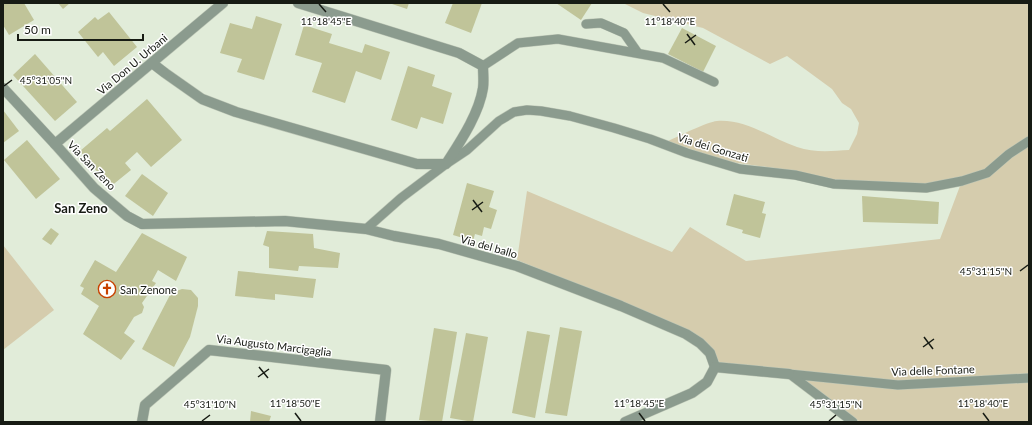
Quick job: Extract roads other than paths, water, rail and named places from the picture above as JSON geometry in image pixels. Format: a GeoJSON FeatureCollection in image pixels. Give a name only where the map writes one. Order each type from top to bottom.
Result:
{"type":"FeatureCollection","features":[{"type":"Feature","properties":{"kind":"street","name":"Via Don U. Urbani"},"geometry":{"type":"LineString","coordinates":[[55,144],[223,3]]}},
{"type":"Feature","properties":{"kind":"street"},"geometry":{"type":"LineString","coordinates":[[298,3],[458,53],[483,66]]}},
{"type":"Feature","properties":{"kind":"street"},"geometry":{"type":"LineString","coordinates":[[152,63],[202,99],[236,112],[417,164],[446,164]]}},
{"type":"Feature","properties":{"kind":"street","name":"Via dei Gonzati"},"geometry":{"type":"LineString","coordinates":[[446,164],[459,144],[478,106],[483,87],[483,66]]}},
{"type":"Feature","properties":{"kind":"street","name":"Via San Zeno"},"geometry":{"type":"LineString","coordinates":[[3,88],[94,188],[127,216],[142,224],[229,223]]}},
{"type":"Feature","properties":{"kind":"street","name":"Via del ballo"},"geometry":{"type":"LineString","coordinates":[[229,223],[285,220],[366,229],[394,236],[439,244],[517,266],[621,306],[686,334],[700,343],[710,353],[715,367]]}},
{"type":"Feature","properties":{"kind":"street","name":"Via Augusto Marcigaglia"},"geometry":{"type":"LineString","coordinates":[[142,422],[145,405],[209,350],[386,370],[380,422]]}},
{"type":"Feature","properties":{"kind":"street"},"geometry":{"type":"LineString","coordinates":[[625,422],[692,393],[707,382],[715,367],[790,374]]}},
{"type":"Feature","properties":{"kind":"lane"},"geometry":{"type":"LineString","coordinates":[[586,24],[601,24],[624,33],[638,53]]}},
{"type":"Feature","properties":{"kind":"lane"},"geometry":{"type":"LineString","coordinates":[[483,66],[518,43],[558,39],[663,58],[714,82]]}},
{"type":"Feature","properties":{"kind":"lane","name":"Via dei Gonzati"},"geometry":{"type":"LineString","coordinates":[[366,229],[401,198],[467,150],[499,121],[514,112],[527,110],[570,116],[614,128],[740,170],[795,175],[834,184],[926,188],[962,181],[987,172],[1009,154],[1029,141]]}},
{"type":"Feature","properties":{"kind":"lane"},"geometry":{"type":"LineString","coordinates":[[790,374],[853,422]]}},
{"type":"Feature","properties":{"kind":"lane","name":"Via delle Fontane"},"geometry":{"type":"LineString","coordinates":[[790,374],[898,385],[1029,378]]}},
{"type":"Feature","properties":{"kind":"place","name":"San Zenone"},"geometry":{"type":"Point","coordinates":[107,289]}},
{"type":"Feature","properties":{"kind":"district","name":"San Zeno"},"geometry":{"type":"Point","coordinates":[81,208]}}]}
